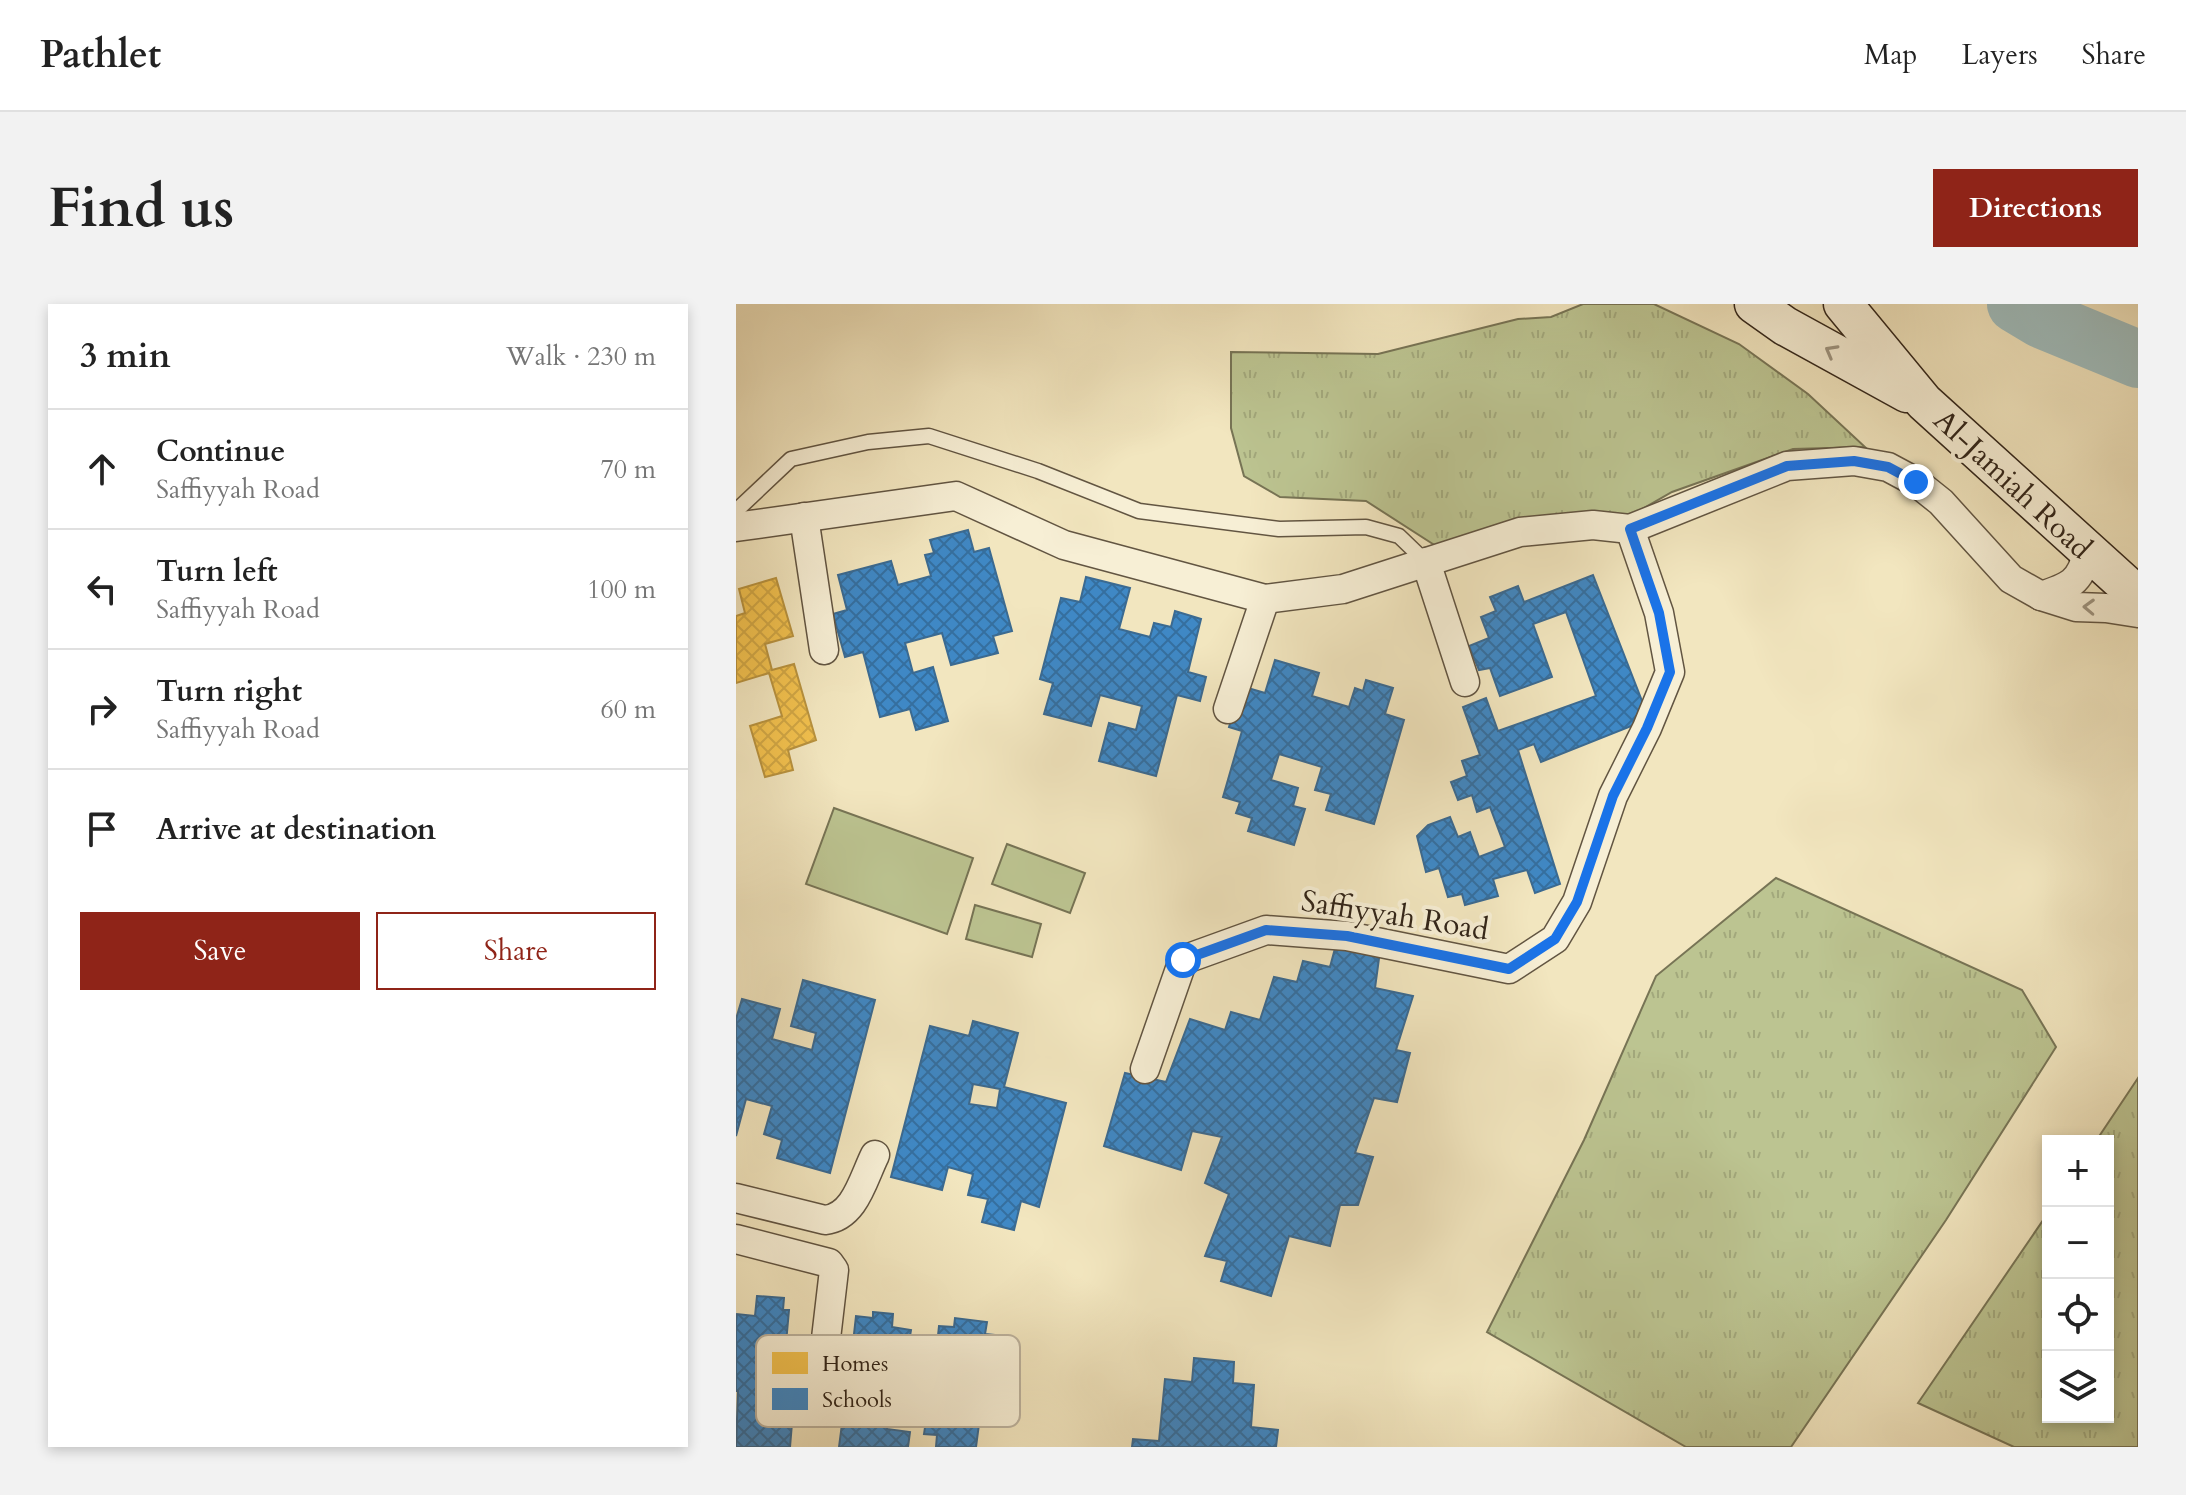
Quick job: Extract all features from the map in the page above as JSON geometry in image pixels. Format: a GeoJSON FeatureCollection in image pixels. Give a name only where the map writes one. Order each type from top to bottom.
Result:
{"type":"FeatureCollection","features":[{"type":"Feature","properties":{"kind":"street","name":"Al-Jamiah Road"},"geometry":{"type":"LineString","coordinates":[[1754,304],[1785,326],[1924,402]]}},
{"type":"Feature","properties":{"kind":"street","name":"Al-Jamiah Road"},"geometry":{"type":"LineString","coordinates":[[1843,304],[1924,402],[2138,596]]}},
{"type":"Feature","properties":{"kind":"street"},"geometry":{"type":"LineString","coordinates":[[736,527],[956,496],[1064,545],[1265,599],[1343,589],[1520,532],[1593,525],[1630,529],[1787,466],[1854,461],[1888,467],[1932,495],[2011,579],[2041,596],[2076,607],[2138,613]]}},
{"type":"Feature","properties":{"kind":"street"},"geometry":{"type":"LineString","coordinates":[[804,517],[824,650]]}},
{"type":"Feature","properties":{"kind":"street","name":"Saffiyyah Road"},"geometry":{"type":"LineString","coordinates":[[1145,1069],[1183,960],[1266,930],[1347,936],[1509,969],[1555,939],[1577,902],[1613,796],[1647,728],[1670,672],[1659,613],[1630,529]]}},
{"type":"Feature","properties":{"kind":"street"},"geometry":{"type":"LineString","coordinates":[[2041,596],[2078,579],[2087,553]]}},
{"type":"Feature","properties":{"kind":"street"},"geometry":{"type":"LineString","coordinates":[[1426,562],[1465,682]]}},
{"type":"Feature","properties":{"kind":"street"},"geometry":{"type":"LineString","coordinates":[[1228,709],[1265,599]]}},
{"type":"Feature","properties":{"kind":"street"},"geometry":{"type":"LineString","coordinates":[[736,1198],[825,1220],[837,1219],[849,1210],[875,1155]]}},
{"type":"Feature","properties":{"kind":"street"},"geometry":{"type":"LineString","coordinates":[[736,1239],[829,1263],[834,1270],[826,1335]]}},
{"type":"Feature","properties":{"kind":"lane"},"geometry":{"type":"LineString","coordinates":[[736,511],[791,459],[868,442],[929,436],[1038,471],[1139,511],[1279,529],[1366,527],[1399,536],[1426,562]]}},
{"type":"Feature","properties":{"kind":"green space"},"geometry":{"type":"Polygon","coordinates":[[[1583,304],[1654,304],[1739,344],[1808,394],[1865,447],[1793,449],[1672,492],[1630,516],[1436,546],[1366,501],[1280,497],[1244,476],[1231,428],[1231,352],[1378,354],[1518,319],[1551,317],[1583,304]]]}},
{"type":"Feature","properties":{"kind":"green space"},"geometry":{"type":"Polygon","coordinates":[[[834,808],[973,858],[947,934],[806,884],[834,808]]]}},
{"type":"Feature","properties":{"kind":"green space"},"geometry":{"type":"Polygon","coordinates":[[[1007,844],[1085,873],[1070,913],[992,884],[1007,844]]]}},
{"type":"Feature","properties":{"kind":"green space"},"geometry":{"type":"Polygon","coordinates":[[[1776,878],[2022,990],[2056,1047],[1946,1220],[1791,1447],[1686,1447],[1487,1332],[1584,1140],[1656,976],[1776,878]]]}},
{"type":"Feature","properties":{"kind":"green space"},"geometry":{"type":"Polygon","coordinates":[[[975,905],[1041,924],[1032,957],[966,939],[975,905]]]}},
{"type":"Feature","properties":{"kind":"green space"},"geometry":{"type":"Polygon","coordinates":[[[2138,1078],[2138,1447],[2014,1447],[1918,1403],[2042,1222],[2042,1423],[2114,1423],[2114,1135],[2100,1135],[2138,1078]]]}},
{"type":"Feature","properties":{"kind":"building: Homes"},"geometry":{"type":"Polygon","coordinates":[[[776,578],[793,636],[765,644],[772,670],[794,664],[816,740],[788,750],[793,770],[765,777],[750,726],[782,716],[769,673],[736,683],[736,616],[745,613],[739,589],[776,578]]]}},
{"type":"Feature","properties":{"kind":"building: Schools"},"geometry":{"type":"Polygon","coordinates":[[[968,530],[974,552],[989,548],[1012,631],[993,636],[998,653],[951,665],[942,633],[905,643],[913,673],[933,667],[948,721],[916,730],[910,709],[880,717],[863,652],[845,657],[833,614],[847,610],[838,575],[891,561],[898,585],[931,576],[925,555],[934,553],[930,540],[968,530]]]}},
{"type":"Feature","properties":{"kind":"building: Schools"},"geometry":{"type":"Polygon","coordinates":[[[1593,575],[1649,719],[1541,762],[1534,744],[1518,750],[1560,884],[1535,893],[1527,870],[1493,879],[1498,896],[1465,905],[1462,894],[1448,897],[1439,868],[1426,872],[1417,836],[1428,825],[1450,817],[1458,837],[1470,832],[1479,857],[1505,847],[1490,807],[1477,812],[1472,795],[1458,800],[1451,782],[1467,776],[1462,761],[1480,755],[1463,707],[1486,698],[1498,731],[1596,696],[1566,612],[1533,624],[1552,677],[1500,696],[1490,668],[1479,670],[1469,646],[1489,638],[1481,617],[1496,611],[1490,597],[1518,586],[1524,602],[1593,575]]]}},
{"type":"Feature","properties":{"kind":"building: Schools"},"geometry":{"type":"Polygon","coordinates":[[[1086,577],[1130,588],[1119,629],[1150,637],[1154,623],[1171,627],[1175,611],[1201,619],[1188,672],[1206,677],[1200,701],[1177,695],[1156,776],[1099,761],[1109,723],[1136,730],[1142,706],[1100,695],[1091,726],[1044,714],[1053,683],[1040,679],[1061,598],[1080,602],[1086,577]]]}},
{"type":"Feature","properties":{"kind":"building: Schools"},"geometry":{"type":"Polygon","coordinates":[[[1275,660],[1319,673],[1312,696],[1349,707],[1355,688],[1363,691],[1366,680],[1393,688],[1385,714],[1404,720],[1374,824],[1326,810],[1331,794],[1315,790],[1322,767],[1279,754],[1271,780],[1298,788],[1293,806],[1305,809],[1294,845],[1248,831],[1252,818],[1236,813],[1240,802],[1223,797],[1242,731],[1229,727],[1241,686],[1265,693],[1275,660]]]}},
{"type":"Feature","properties":{"kind":"building: Schools"},"geometry":{"type":"Polygon","coordinates":[[[1337,941],[1380,951],[1375,988],[1413,996],[1396,1050],[1410,1053],[1397,1102],[1374,1098],[1355,1153],[1373,1157],[1358,1205],[1340,1205],[1330,1246],[1289,1236],[1271,1296],[1221,1281],[1227,1261],[1205,1256],[1229,1194],[1205,1183],[1222,1137],[1192,1131],[1181,1170],[1104,1146],[1125,1073],[1166,1082],[1190,1019],[1225,1030],[1231,1012],[1260,1020],[1274,977],[1297,982],[1303,961],[1330,967],[1337,941]]]}},
{"type":"Feature","properties":{"kind":"building: Schools"},"geometry":{"type":"Polygon","coordinates":[[[803,980],[875,1000],[830,1173],[777,1158],[782,1140],[764,1134],[772,1106],[746,1099],[736,1136],[736,1019],[742,999],[780,1009],[772,1039],[812,1050],[816,1033],[791,1026],[803,980]]]}},
{"type":"Feature","properties":{"kind":"building: Schools"},"geometry":{"type":"Polygon","coordinates":[[[973,1021],[1018,1033],[1004,1087],[1066,1103],[1039,1207],[1021,1201],[1014,1230],[982,1222],[988,1199],[968,1195],[973,1174],[948,1167],[942,1190],[891,1177],[930,1026],[969,1036],[973,1021]],[[973,1084],[969,1104],[997,1108],[1000,1089],[973,1084]]]}},
{"type":"Feature","properties":{"kind":"building: Schools"},"geometry":{"type":"Polygon","coordinates":[[[757,1296],[784,1298],[783,1310],[789,1310],[787,1335],[756,1335],[756,1427],[792,1427],[790,1447],[736,1447],[737,1314],[755,1316],[757,1296]]]}},
{"type":"Feature","properties":{"kind":"building: Schools"},"geometry":{"type":"Polygon","coordinates":[[[873,1312],[893,1314],[892,1327],[911,1330],[910,1335],[854,1335],[856,1316],[873,1318],[873,1312]]]}},
{"type":"Feature","properties":{"kind":"building: Schools"},"geometry":{"type":"Polygon","coordinates":[[[955,1318],[987,1322],[985,1334],[994,1335],[938,1335],[939,1326],[954,1327],[955,1318]]]}},
{"type":"Feature","properties":{"kind":"building: Schools"},"geometry":{"type":"Polygon","coordinates":[[[1194,1358],[1234,1362],[1233,1383],[1254,1385],[1251,1427],[1278,1430],[1276,1447],[1132,1447],[1133,1439],[1159,1441],[1165,1379],[1192,1382],[1194,1358]]]}},
{"type":"Feature","properties":{"kind":"building: Schools"},"geometry":{"type":"Polygon","coordinates":[[[842,1427],[887,1427],[910,1432],[908,1447],[839,1447],[842,1427]]]}},
{"type":"Feature","properties":{"kind":"building: Schools"},"geometry":{"type":"Polygon","coordinates":[[[925,1427],[979,1427],[976,1447],[936,1447],[937,1435],[924,1434],[925,1427]]]}},
{"type":"Feature","properties":{"kind":"waterway"},"geometry":{"type":"LineString","coordinates":[[2016,304],[2041,319],[2138,359]]}},
{"type":"Feature","properties":{"kind":"route"},"geometry":{"type":"LineString","coordinates":[[1183,960],[1266,930],[1347,936],[1509,969],[1555,939],[1577,902],[1613,796],[1647,728],[1670,672],[1659,613],[1630,529],[1787,466],[1854,461],[1888,467],[1916,482]]}}]}
